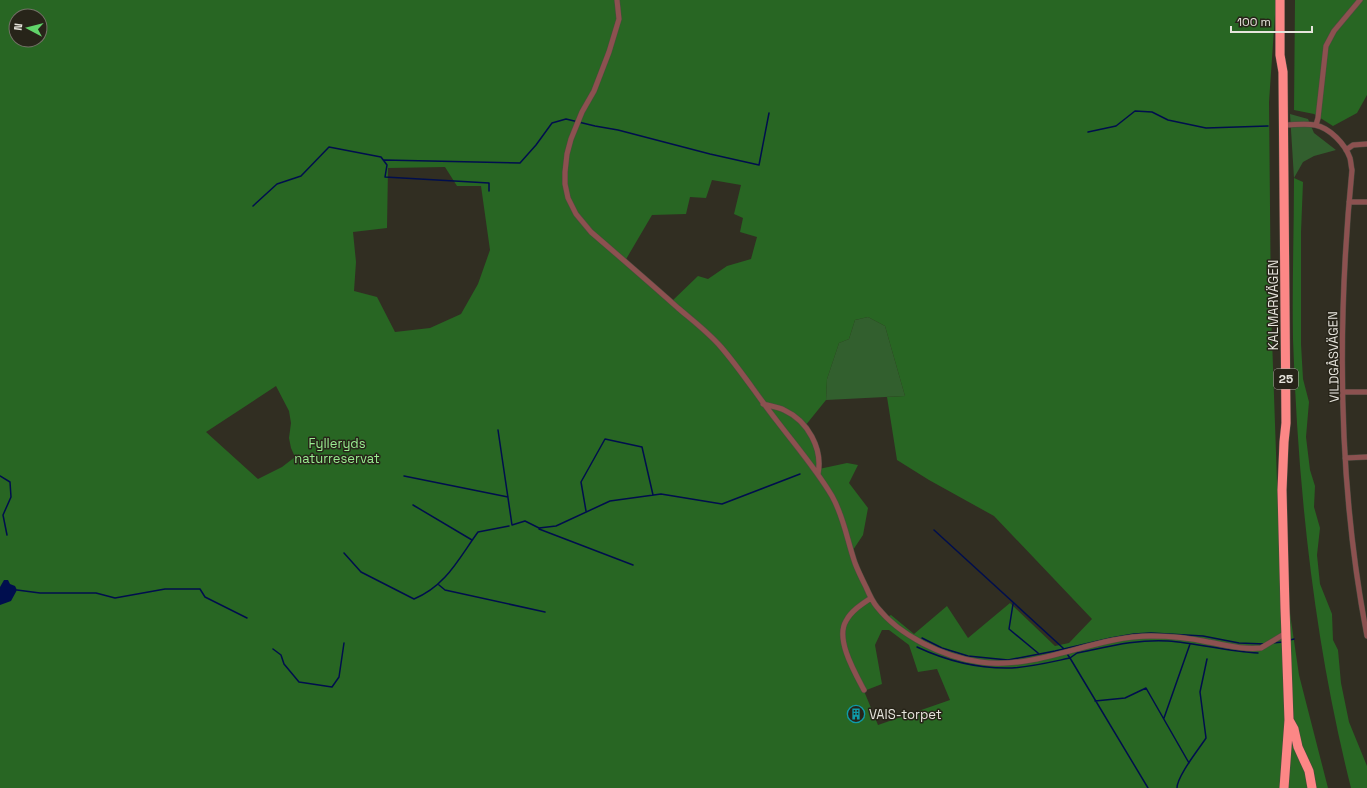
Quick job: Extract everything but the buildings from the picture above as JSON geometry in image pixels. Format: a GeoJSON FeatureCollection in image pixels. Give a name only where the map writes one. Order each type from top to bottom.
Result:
{"type":"FeatureCollection","features":[{"type":"Feature","properties":{"kind":"highway","name":"KALMARVÄGEN"},"geometry":{"type":"LineString","coordinates":[[1280,0],[1280,55],[1284,72]]}},
{"type":"Feature","properties":{"kind":"highway","name":"KALMARVÄGEN"},"geometry":{"type":"LineString","coordinates":[[1286,0],[1286,55],[1284,72],[1286,423],[1282,490],[1289,720]]}},
{"type":"Feature","properties":{"kind":"highway"},"geometry":{"type":"LineString","coordinates":[[1284,788],[1289,720]]}},
{"type":"Feature","properties":{"kind":"highway"},"geometry":{"type":"LineString","coordinates":[[1289,720],[1294,729],[1298,747],[1309,771],[1312,788]]}},
{"type":"Feature","properties":{"kind":"street"},"geometry":{"type":"LineString","coordinates":[[617,0],[619,19],[609,52],[594,91],[582,112],[567,154],[565,184],[568,198],[576,214],[591,232],[720,345],[763,404],[818,474],[832,495],[841,514],[855,565],[877,607],[911,637],[954,656],[981,662],[1005,663],[1026,661],[1122,638],[1150,636],[1177,637],[1235,647],[1257,649],[1286,633]]}},
{"type":"Feature","properties":{"kind":"street"},"geometry":{"type":"LineString","coordinates":[[1284,125],[1316,125],[1326,46],[1334,31],[1360,0]]}},
{"type":"Feature","properties":{"kind":"street","name":"VILDGÅSVÄGEN"},"geometry":{"type":"LineString","coordinates":[[1316,125],[1330,133],[1339,141],[1346,150],[1350,159],[1352,170],[1344,274],[1345,458],[1359,595],[1367,636]]}},
{"type":"Feature","properties":{"kind":"street"},"geometry":{"type":"LineString","coordinates":[[1346,150],[1353,145],[1367,144]]}},
{"type":"Feature","properties":{"kind":"street"},"geometry":{"type":"LineString","coordinates":[[1349,202],[1367,202]]}},
{"type":"Feature","properties":{"kind":"street"},"geometry":{"type":"LineString","coordinates":[[1344,392],[1367,392]]}},
{"type":"Feature","properties":{"kind":"street"},"geometry":{"type":"LineString","coordinates":[[763,404],[786,410],[805,426],[813,437],[818,451],[820,465],[818,474]]}},
{"type":"Feature","properties":{"kind":"street"},"geometry":{"type":"LineString","coordinates":[[1345,458],[1367,457]]}},
{"type":"Feature","properties":{"kind":"street"},"geometry":{"type":"LineString","coordinates":[[864,690],[844,645],[842,634],[845,622],[851,613],[871,598]]}},
{"type":"Feature","properties":{"kind":"green space","name":"Fylleryds naturreservat"},"geometry":{"type":"Polygon","coordinates":[[[0,0],[1276,0],[1269,102],[1271,310],[1279,538],[1299,675],[1328,788],[0,788],[0,0]],[[445,167],[388,168],[387,228],[353,232],[356,262],[354,291],[377,297],[395,332],[430,328],[461,314],[478,284],[490,250],[481,186],[457,186],[445,167]],[[712,180],[706,198],[690,197],[686,214],[652,215],[625,261],[671,302],[698,276],[708,279],[727,266],[751,259],[757,237],[740,232],[743,218],[734,214],[741,185],[712,180]],[[868,317],[855,320],[849,339],[839,343],[827,379],[826,400],[805,426],[813,437],[819,469],[847,463],[858,465],[849,483],[868,508],[863,535],[851,553],[871,598],[887,617],[891,615],[914,634],[947,606],[968,638],[1010,603],[1055,646],[1069,643],[1092,619],[994,516],[929,480],[897,460],[887,397],[905,396],[885,326],[868,317]],[[276,386],[206,432],[258,479],[282,467],[295,457],[289,438],[291,423],[289,411],[276,386]],[[882,630],[875,645],[882,684],[864,691],[878,725],[950,700],[937,669],[918,672],[909,645],[889,630],[882,630]]]}},
{"type":"Feature","properties":{"kind":"green space"},"geometry":{"type":"Polygon","coordinates":[[[1295,0],[1367,0],[1367,95],[1357,113],[1333,126],[1314,114],[1294,110],[1295,0]]]}},
{"type":"Feature","properties":{"kind":"green space"},"geometry":{"type":"Polygon","coordinates":[[[1290,114],[1308,119],[1314,133],[1336,150],[1314,156],[1303,162],[1294,178],[1290,114]]]}},
{"type":"Feature","properties":{"kind":"green space"},"geometry":{"type":"Polygon","coordinates":[[[1294,178],[1303,182],[1301,232],[1301,344],[1303,379],[1309,402],[1306,437],[1310,470],[1315,486],[1314,507],[1320,528],[1317,555],[1320,584],[1332,614],[1333,640],[1338,650],[1341,683],[1349,722],[1367,766],[1367,788],[1351,788],[1327,677],[1310,565],[1295,396],[1293,339],[1294,178]]]}},
{"type":"Feature","properties":{"kind":"green space"},"geometry":{"type":"Polygon","coordinates":[[[868,317],[885,326],[905,396],[826,400],[827,379],[839,343],[849,339],[855,320],[868,317]]]}},
{"type":"Feature","properties":{"kind":"shaded area"},"geometry":{"type":"Polygon","coordinates":[[[4,580],[8,580],[17,590],[11,601],[0,605],[0,587],[4,580]]]}},
{"type":"Feature","properties":{"kind":"waterway"},"geometry":{"type":"LineString","coordinates":[[1088,132],[1116,126],[1135,111],[1152,112],[1168,120],[1206,128],[1268,126]]}},
{"type":"Feature","properties":{"kind":"waterway"},"geometry":{"type":"LineString","coordinates":[[384,160],[520,163],[536,145],[552,123],[566,119],[618,130],[759,165],[769,113]]}},
{"type":"Feature","properties":{"kind":"waterway"},"geometry":{"type":"LineString","coordinates":[[253,206],[277,184],[301,176],[329,147],[381,157],[387,165],[385,177],[489,183],[489,191]]}},
{"type":"Feature","properties":{"kind":"waterway"},"geometry":{"type":"LineString","coordinates":[[498,430],[512,525],[525,521],[539,528],[556,526],[610,501],[661,494],[722,504],[800,474]]}},
{"type":"Feature","properties":{"kind":"waterway"},"geometry":{"type":"LineString","coordinates":[[586,511],[581,482],[605,439],[642,447],[653,495]]}},
{"type":"Feature","properties":{"kind":"waterway"},"geometry":{"type":"LineString","coordinates":[[0,476],[10,482],[11,497],[3,515],[7,535]]}},
{"type":"Feature","properties":{"kind":"waterway"},"geometry":{"type":"LineString","coordinates":[[404,476],[508,497]]}},
{"type":"Feature","properties":{"kind":"waterway"},"geometry":{"type":"LineString","coordinates":[[413,505],[472,540]]}},
{"type":"Feature","properties":{"kind":"waterway"},"geometry":{"type":"LineString","coordinates":[[344,553],[361,572],[414,599],[435,587],[443,579],[458,561],[478,532],[509,526]]}},
{"type":"Feature","properties":{"kind":"waterway"},"geometry":{"type":"LineString","coordinates":[[539,529],[633,565]]}},
{"type":"Feature","properties":{"kind":"waterway"},"geometry":{"type":"LineString","coordinates":[[934,530],[1063,648],[1148,788]]}},
{"type":"Feature","properties":{"kind":"waterway"},"geometry":{"type":"LineString","coordinates":[[439,585],[445,590],[545,612]]}},
{"type":"Feature","properties":{"kind":"waterway"},"geometry":{"type":"LineString","coordinates":[[17,590],[40,593],[96,593],[115,598],[165,589],[200,589],[205,597],[247,618]]}},
{"type":"Feature","properties":{"kind":"waterway"},"geometry":{"type":"LineString","coordinates":[[1013,604],[1009,629],[1038,653]]}},
{"type":"Feature","properties":{"kind":"waterway"},"geometry":{"type":"LineString","coordinates":[[922,638],[942,648],[968,656],[1008,660],[1134,634],[1151,633],[1203,636],[1239,643],[1265,644]]}},
{"type":"Feature","properties":{"kind":"waterway"},"geometry":{"type":"LineString","coordinates":[[1290,640],[1294,639]]}},
{"type":"Feature","properties":{"kind":"waterway"},"geometry":{"type":"LineString","coordinates":[[917,647],[951,660],[999,668],[1012,668],[1041,664],[1070,658],[1077,653],[1145,641],[1179,642],[1258,653]]}},
{"type":"Feature","properties":{"kind":"waterway"},"geometry":{"type":"LineString","coordinates":[[1272,643],[1283,642]]}},
{"type":"Feature","properties":{"kind":"waterway"},"geometry":{"type":"LineString","coordinates":[[273,649],[281,655],[284,664],[299,682],[332,687],[339,677],[344,643]]}},
{"type":"Feature","properties":{"kind":"waterway"},"geometry":{"type":"LineString","coordinates":[[1164,718],[1190,644]]}},
{"type":"Feature","properties":{"kind":"waterway"},"geometry":{"type":"LineString","coordinates":[[1177,788],[1184,770],[1206,738],[1200,692],[1207,659]]}},
{"type":"Feature","properties":{"kind":"waterway"},"geometry":{"type":"LineString","coordinates":[[1095,701],[1125,698],[1146,688],[1189,763]]}},
{"type":"Feature","properties":{"kind":"place","name":"VAIS-torpet"},"geometry":{"type":"Point","coordinates":[856,714]}}]}
